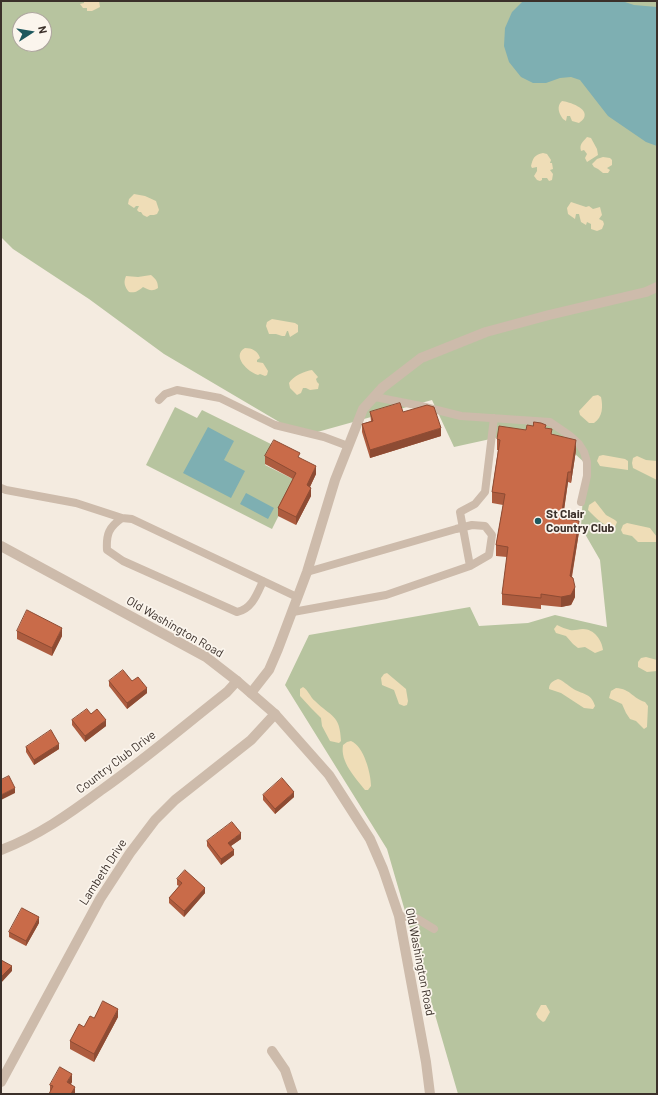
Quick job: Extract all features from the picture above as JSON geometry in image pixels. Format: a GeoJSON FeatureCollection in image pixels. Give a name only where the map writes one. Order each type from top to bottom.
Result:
{"type":"FeatureCollection","features":[{"type":"Feature","properties":{"kind":"street"},"geometry":{"type":"LineString","coordinates":[[251,693],[269,670],[293,612],[307,572],[335,480],[363,409],[382,388],[421,358],[486,332],[549,315],[646,292],[657,287]]}},
{"type":"Feature","properties":{"kind":"street","name":"Old Washington Road"},"geometry":{"type":"LineString","coordinates":[[1,546],[206,658],[237,681],[275,714],[328,775],[370,839],[383,869],[399,916],[426,1062],[430,1094]]}},
{"type":"Feature","properties":{"kind":"street","name":"Country Club Drive"},"geometry":{"type":"LineString","coordinates":[[1,850],[46,829],[71,812],[117,779],[227,692],[237,681]]}},
{"type":"Feature","properties":{"kind":"street","name":"Lambeth Drive"},"geometry":{"type":"LineString","coordinates":[[1,1082],[100,899],[130,853],[155,820],[175,800],[251,740],[275,714]]}},
{"type":"Feature","properties":{"kind":"street"},"geometry":{"type":"LineString","coordinates":[[272,1051],[285,1070],[293,1094]]}},
{"type":"Feature","properties":{"kind":"lane"},"geometry":{"type":"LineString","coordinates":[[159,400],[165,394],[177,390],[220,398],[275,425],[324,437],[348,446]]}},
{"type":"Feature","properties":{"kind":"lane"},"geometry":{"type":"LineString","coordinates":[[374,396],[461,416],[550,422],[569,435],[579,444],[584,452],[587,462],[587,476],[581,502]]}},
{"type":"Feature","properties":{"kind":"lane"},"geometry":{"type":"LineString","coordinates":[[470,566],[460,512],[475,504],[485,492],[494,418]]}},
{"type":"Feature","properties":{"kind":"lane"},"geometry":{"type":"LineString","coordinates":[[1,488],[76,503],[122,518],[132,519],[297,598]]}},
{"type":"Feature","properties":{"kind":"lane"},"geometry":{"type":"LineString","coordinates":[[122,518],[114,524],[106,537],[107,550],[123,561],[236,612],[243,611],[253,602],[263,581]]}},
{"type":"Feature","properties":{"kind":"lane"},"geometry":{"type":"LineString","coordinates":[[293,612],[386,594],[470,566],[489,555],[492,535],[485,526],[472,525],[307,572]]}},
{"type":"Feature","properties":{"kind":"lane"},"geometry":{"type":"LineString","coordinates":[[399,916],[416,918],[434,930]]}},
{"type":"Feature","properties":{"kind":"green space"},"geometry":{"type":"Polygon","coordinates":[[[1,1],[657,1],[657,1094],[458,1094],[387,849],[285,685],[309,635],[470,607],[479,626],[528,623],[555,615],[607,627],[600,560],[581,527],[585,463],[545,427],[454,447],[432,400],[303,436],[164,354],[89,299],[13,249],[1,237],[1,1]]]}},
{"type":"Feature","properties":{"kind":"green space"},"geometry":{"type":"Polygon","coordinates":[[[175,407],[197,418],[202,410],[275,446],[265,465],[291,478],[294,473],[293,487],[272,529],[146,465],[175,407]]]}},
{"type":"Feature","properties":{"kind":"sand"},"geometry":{"type":"Polygon","coordinates":[[[84,1],[99,1],[100,7],[92,11],[87,11],[87,8],[83,8],[80,4],[84,3],[84,1]]]}},
{"type":"Feature","properties":{"kind":"sand"},"geometry":{"type":"Polygon","coordinates":[[[562,101],[578,106],[584,111],[584,118],[579,123],[572,121],[570,116],[567,116],[566,121],[563,119],[559,110],[559,105],[562,101]]]}},
{"type":"Feature","properties":{"kind":"sand"},"geometry":{"type":"Polygon","coordinates":[[[587,137],[591,138],[597,149],[598,155],[587,162],[585,158],[587,154],[584,150],[581,151],[581,147],[582,143],[587,137]]]}},
{"type":"Feature","properties":{"kind":"sand"},"geometry":{"type":"Polygon","coordinates":[[[543,153],[547,154],[551,160],[550,163],[552,163],[553,169],[550,170],[553,174],[552,180],[549,181],[547,178],[542,178],[540,181],[537,180],[534,176],[537,171],[537,167],[532,168],[531,166],[534,157],[543,153]]]}},
{"type":"Feature","properties":{"kind":"sand"},"geometry":{"type":"Polygon","coordinates":[[[603,157],[610,158],[612,160],[612,165],[607,168],[610,170],[608,173],[603,173],[592,164],[597,159],[603,157]]]}},
{"type":"Feature","properties":{"kind":"sand"},"geometry":{"type":"Polygon","coordinates":[[[134,194],[145,196],[156,201],[159,210],[157,214],[147,217],[137,210],[139,206],[134,208],[128,204],[129,199],[134,194]]]}},
{"type":"Feature","properties":{"kind":"sand"},"geometry":{"type":"Polygon","coordinates":[[[571,202],[586,207],[589,206],[593,209],[600,207],[602,215],[599,219],[603,221],[604,224],[602,229],[597,231],[591,229],[591,224],[587,222],[586,225],[581,222],[579,214],[576,214],[575,219],[568,214],[567,208],[571,202]]]}},
{"type":"Feature","properties":{"kind":"sand"},"geometry":{"type":"Polygon","coordinates":[[[151,275],[157,282],[158,288],[150,290],[143,287],[137,291],[129,292],[125,283],[126,276],[138,277],[151,275]]]}},
{"type":"Feature","properties":{"kind":"sand"},"geometry":{"type":"Polygon","coordinates":[[[272,319],[295,323],[298,325],[298,332],[290,337],[288,331],[285,336],[269,334],[266,326],[267,322],[272,319]]]}},
{"type":"Feature","properties":{"kind":"sand"},"geometry":{"type":"Polygon","coordinates":[[[245,348],[252,349],[258,353],[260,358],[257,362],[263,363],[268,371],[267,375],[258,375],[250,371],[242,363],[240,355],[241,351],[245,348]]]}},
{"type":"Feature","properties":{"kind":"sand"},"geometry":{"type":"Polygon","coordinates":[[[312,370],[318,377],[316,379],[319,384],[318,389],[310,390],[303,388],[301,393],[297,395],[290,388],[289,383],[299,374],[312,370]]]}},
{"type":"Feature","properties":{"kind":"sand"},"geometry":{"type":"Polygon","coordinates":[[[598,395],[602,400],[601,415],[594,423],[589,423],[580,415],[579,411],[593,396],[598,395]]]}},
{"type":"Feature","properties":{"kind":"sand"},"geometry":{"type":"Polygon","coordinates":[[[603,455],[625,459],[628,461],[628,470],[600,466],[597,461],[599,456],[603,455]]]}},
{"type":"Feature","properties":{"kind":"sand"},"geometry":{"type":"Polygon","coordinates":[[[637,456],[646,460],[657,461],[657,480],[633,468],[633,458],[637,456]]]}},
{"type":"Feature","properties":{"kind":"sand"},"geometry":{"type":"Polygon","coordinates":[[[595,501],[606,515],[617,522],[615,527],[604,524],[588,510],[589,505],[595,501]]]}},
{"type":"Feature","properties":{"kind":"sand"},"geometry":{"type":"Polygon","coordinates":[[[627,523],[650,528],[657,537],[657,542],[638,542],[632,536],[623,534],[621,530],[623,525],[627,523]]]}},
{"type":"Feature","properties":{"kind":"sand"},"geometry":{"type":"Polygon","coordinates":[[[557,625],[570,630],[587,629],[591,631],[601,642],[603,650],[595,653],[585,647],[578,648],[566,636],[556,633],[554,629],[557,625]]]}},
{"type":"Feature","properties":{"kind":"sand"},"geometry":{"type":"Polygon","coordinates":[[[646,657],[657,660],[657,671],[647,672],[638,667],[638,662],[641,658],[646,657]]]}},
{"type":"Feature","properties":{"kind":"sand"},"geometry":{"type":"Polygon","coordinates":[[[387,673],[406,689],[408,701],[407,705],[404,706],[399,704],[394,690],[382,685],[381,678],[387,673]]]}},
{"type":"Feature","properties":{"kind":"sand"},"geometry":{"type":"Polygon","coordinates":[[[558,679],[570,687],[589,696],[595,706],[593,709],[584,708],[561,693],[549,689],[552,682],[558,679]]]}},
{"type":"Feature","properties":{"kind":"sand"},"geometry":{"type":"Polygon","coordinates":[[[303,687],[313,699],[337,721],[341,741],[339,743],[330,741],[322,726],[321,718],[300,696],[300,689],[303,687]]]}},
{"type":"Feature","properties":{"kind":"sand"},"geometry":{"type":"Polygon","coordinates":[[[616,688],[625,690],[645,702],[648,706],[647,727],[644,729],[636,721],[630,719],[622,704],[609,698],[611,691],[616,688]]]}},
{"type":"Feature","properties":{"kind":"sand"},"geometry":{"type":"Polygon","coordinates":[[[351,741],[360,748],[366,761],[371,781],[371,786],[368,790],[365,790],[346,763],[343,745],[351,741]]]}},
{"type":"Feature","properties":{"kind":"sand"},"geometry":{"type":"Polygon","coordinates":[[[541,1005],[546,1005],[550,1012],[543,1022],[536,1014],[541,1005]]]}},
{"type":"Feature","properties":{"kind":"water"},"geometry":{"type":"Polygon","coordinates":[[[523,1],[622,1],[634,5],[657,7],[657,146],[646,142],[608,116],[580,80],[571,77],[560,78],[546,83],[533,83],[521,77],[509,62],[504,46],[505,28],[512,12],[523,1]]]}},
{"type":"Feature","properties":{"kind":"water"},"geometry":{"type":"Polygon","coordinates":[[[208,427],[234,441],[224,460],[245,471],[231,498],[183,473],[208,427]]]}},
{"type":"Feature","properties":{"kind":"water"},"geometry":{"type":"Polygon","coordinates":[[[246,493],[274,508],[268,519],[240,504],[246,493]]]}},
{"type":"Feature","properties":{"kind":"building"},"geometry":{"type":"Polygon","coordinates":[[[400,403],[403,412],[427,405],[434,407],[441,428],[370,450],[362,424],[373,421],[370,412],[400,403]]]}},
{"type":"Feature","properties":{"kind":"building","name":"St Clair Country Club"},"geometry":{"type":"Polygon","coordinates":[[[534,422],[546,425],[545,428],[552,429],[551,434],[576,440],[571,472],[568,472],[561,518],[579,521],[570,576],[573,578],[575,587],[571,595],[561,597],[541,594],[541,598],[502,594],[508,547],[496,545],[505,494],[492,492],[500,440],[497,439],[499,426],[526,430],[527,425],[533,426],[534,422]]]}},
{"type":"Feature","properties":{"kind":"building"},"geometry":{"type":"Polygon","coordinates":[[[274,440],[300,453],[298,457],[316,466],[307,485],[311,488],[296,517],[278,508],[296,473],[265,456],[274,440]]]}},
{"type":"Feature","properties":{"kind":"building"},"geometry":{"type":"Polygon","coordinates":[[[27,610],[62,628],[52,648],[17,631],[27,610]]]}},
{"type":"Feature","properties":{"kind":"building"},"geometry":{"type":"Polygon","coordinates":[[[123,670],[132,681],[138,677],[147,688],[127,703],[109,681],[123,670]]]}},
{"type":"Feature","properties":{"kind":"building"},"geometry":{"type":"Polygon","coordinates":[[[87,709],[91,714],[97,709],[106,720],[85,736],[72,720],[87,709]]]}},
{"type":"Feature","properties":{"kind":"building"},"geometry":{"type":"Polygon","coordinates":[[[51,730],[59,744],[34,760],[26,747],[51,730]]]}},
{"type":"Feature","properties":{"kind":"building"},"geometry":{"type":"Polygon","coordinates":[[[9,776],[15,788],[1,795],[1,780],[9,776]]]}},
{"type":"Feature","properties":{"kind":"building"},"geometry":{"type":"Polygon","coordinates":[[[282,778],[294,792],[275,809],[263,795],[282,778]]]}},
{"type":"Feature","properties":{"kind":"building"},"geometry":{"type":"Polygon","coordinates":[[[232,822],[241,833],[228,843],[234,850],[221,859],[207,841],[232,822]]]}},
{"type":"Feature","properties":{"kind":"building"},"geometry":{"type":"Polygon","coordinates":[[[185,870],[205,888],[184,911],[169,898],[182,883],[177,879],[185,870]]]}},
{"type":"Feature","properties":{"kind":"building"},"geometry":{"type":"Polygon","coordinates":[[[22,908],[39,917],[26,941],[9,932],[22,908]]]}},
{"type":"Feature","properties":{"kind":"building"},"geometry":{"type":"Polygon","coordinates":[[[1,960],[12,966],[1,977],[1,960]]]}},
{"type":"Feature","properties":{"kind":"building"},"geometry":{"type":"Polygon","coordinates":[[[103,1001],[118,1009],[94,1054],[70,1041],[79,1024],[84,1027],[90,1016],[94,1018],[103,1001]]]}},
{"type":"Feature","properties":{"kind":"building"},"geometry":{"type":"Polygon","coordinates":[[[60,1067],[72,1074],[67,1082],[75,1087],[71,1094],[49,1094],[53,1086],[50,1085],[60,1067]]]}},
{"type":"Feature","properties":{"kind":"place","name":"St Clair Country Club"},"geometry":{"type":"Point","coordinates":[538,521]}}]}
